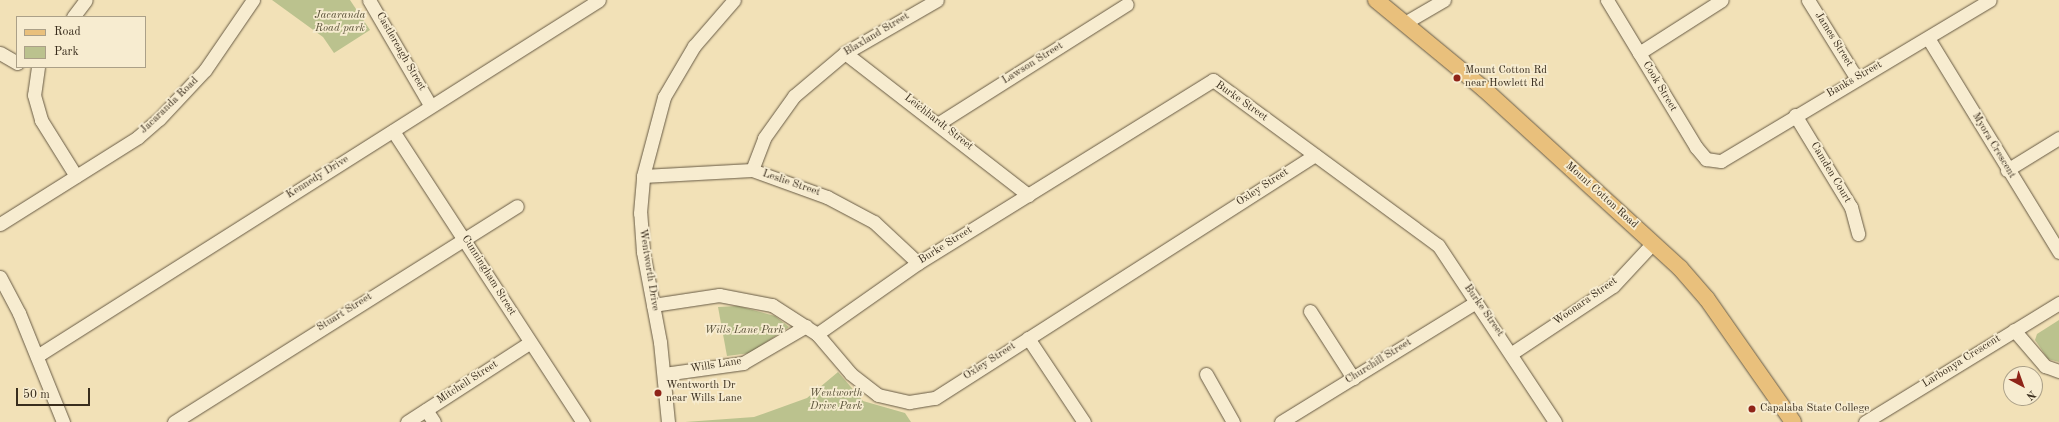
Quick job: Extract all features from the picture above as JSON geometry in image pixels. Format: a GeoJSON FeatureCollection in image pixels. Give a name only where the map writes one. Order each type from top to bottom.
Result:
{"type":"FeatureCollection","features":[{"type":"Feature","properties":{"kind":"main road","name":"Mount Cotton Road"},"geometry":{"type":"LineString","coordinates":[[1376,0],[1406,22],[1653,243],[1707,299],[1793,422]]}},
{"type":"Feature","properties":{"kind":"street"},"geometry":{"type":"LineString","coordinates":[[74,16],[86,0]]}},
{"type":"Feature","properties":{"kind":"street","name":"Jacaranda Road"},"geometry":{"type":"LineString","coordinates":[[0,224],[138,137],[182,97],[230,37],[253,0]]}},
{"type":"Feature","properties":{"kind":"street","name":"Castlereagh Street"},"geometry":{"type":"LineString","coordinates":[[371,0],[430,105]]}},
{"type":"Feature","properties":{"kind":"street","name":"Kennedy Drive"},"geometry":{"type":"LineString","coordinates":[[37,356],[393,131],[430,105],[599,0]]}},
{"type":"Feature","properties":{"kind":"street","name":"Wentworth Drive"},"geometry":{"type":"LineString","coordinates":[[668,422],[664,374],[641,235],[643,176],[664,98],[694,46],[734,0]]}},
{"type":"Feature","properties":{"kind":"street","name":"Blaxland Street"},"geometry":{"type":"LineString","coordinates":[[752,170],[764,138],[794,96],[845,53],[937,0]]}},
{"type":"Feature","properties":{"kind":"street"},"geometry":{"type":"LineString","coordinates":[[1406,22],[1444,0]]}},
{"type":"Feature","properties":{"kind":"street","name":"Cook Street"},"geometry":{"type":"LineString","coordinates":[[1607,0],[1696,147],[1706,159],[1721,161]]}},
{"type":"Feature","properties":{"kind":"street"},"geometry":{"type":"LineString","coordinates":[[1638,53],[1722,0]]}},
{"type":"Feature","properties":{"kind":"street","name":"James Street"},"geometry":{"type":"LineString","coordinates":[[1808,0],[1857,79]]}},
{"type":"Feature","properties":{"kind":"street","name":"Banks Street"},"geometry":{"type":"LineString","coordinates":[[1721,161],[1795,115],[1928,38],[1990,0]]}},
{"type":"Feature","properties":{"kind":"street","name":"Lawson Street"},"geometry":{"type":"LineString","coordinates":[[939,123],[1127,4]]}},
{"type":"Feature","properties":{"kind":"street","name":"Myora Crescent"},"geometry":{"type":"LineString","coordinates":[[1928,38],[2007,170],[2059,252]]}},
{"type":"Feature","properties":{"kind":"street"},"geometry":{"type":"LineString","coordinates":[[0,53],[16,62]]}},
{"type":"Feature","properties":{"kind":"street","name":"Leichhardt Street"},"geometry":{"type":"LineString","coordinates":[[845,53],[939,123],[1028,195]]}},
{"type":"Feature","properties":{"kind":"street"},"geometry":{"type":"LineString","coordinates":[[35,68],[34,95],[41,120],[76,176]]}},
{"type":"Feature","properties":{"kind":"street","name":"Burke Street"},"geometry":{"type":"LineString","coordinates":[[817,334],[918,263],[1213,80],[1438,245],[1512,353],[1555,422]]}},
{"type":"Feature","properties":{"kind":"street","name":"Camden Court"},"geometry":{"type":"LineString","coordinates":[[1795,115],[1851,206],[1858,234]]}},
{"type":"Feature","properties":{"kind":"street","name":"Cunningham Street"},"geometry":{"type":"LineString","coordinates":[[393,131],[464,238],[529,343],[583,422]]}},
{"type":"Feature","properties":{"kind":"street"},"geometry":{"type":"LineString","coordinates":[[2007,170],[2059,138]]}},
{"type":"Feature","properties":{"kind":"street","name":"Oxley Street"},"geometry":{"type":"LineString","coordinates":[[653,305],[708,295],[732,297],[772,306],[817,334],[851,374],[878,395],[909,402],[936,398],[1315,155]]}},
{"type":"Feature","properties":{"kind":"street","name":"Leslie Street"},"geometry":{"type":"LineString","coordinates":[[643,176],[752,170],[827,196],[874,222],[918,263]]}},
{"type":"Feature","properties":{"kind":"street","name":"Stuart Street"},"geometry":{"type":"LineString","coordinates":[[174,422],[517,206]]}},
{"type":"Feature","properties":{"kind":"street","name":"Woonara Street"},"geometry":{"type":"LineString","coordinates":[[1512,353],[1613,286],[1653,243]]}},
{"type":"Feature","properties":{"kind":"street"},"geometry":{"type":"LineString","coordinates":[[0,277],[37,356],[63,422]]}},
{"type":"Feature","properties":{"kind":"street","name":"Churchill Street"},"geometry":{"type":"LineString","coordinates":[[1281,422],[1476,302]]}},
{"type":"Feature","properties":{"kind":"street","name":"Larbonya Crescent"},"geometry":{"type":"LineString","coordinates":[[1865,422],[2059,303]]}},
{"type":"Feature","properties":{"kind":"street"},"geometry":{"type":"LineString","coordinates":[[1310,311],[1353,378]]}},
{"type":"Feature","properties":{"kind":"street","name":"Wills Lane"},"geometry":{"type":"LineString","coordinates":[[664,374],[744,363],[806,326]]}},
{"type":"Feature","properties":{"kind":"street"},"geometry":{"type":"LineString","coordinates":[[2014,330],[2045,366],[2059,371]]}},
{"type":"Feature","properties":{"kind":"street"},"geometry":{"type":"LineString","coordinates":[[1028,338],[1084,422]]}},
{"type":"Feature","properties":{"kind":"street","name":"Mitchell Street"},"geometry":{"type":"LineString","coordinates":[[406,422],[529,343]]}},
{"type":"Feature","properties":{"kind":"street"},"geometry":{"type":"LineString","coordinates":[[1206,374],[1233,422]]}},
{"type":"Feature","properties":{"kind":"street"},"geometry":{"type":"LineString","coordinates":[[426,410],[434,422]]}},
{"type":"Feature","properties":{"kind":"green space","name":"Jacaranda Road park"},"geometry":{"type":"Polygon","coordinates":[[[272,0],[350,0],[370,30],[334,53],[323,37],[272,0]]]}},
{"type":"Feature","properties":{"kind":"green space","name":"Wills Lane Park"},"geometry":{"type":"Polygon","coordinates":[[[738,306],[775,316],[789,327],[750,353],[727,356],[718,307],[738,306]]]}},
{"type":"Feature","properties":{"kind":"green space"},"geometry":{"type":"Polygon","coordinates":[[[2059,320],[2059,362],[2048,359],[2035,340],[2037,334],[2059,320]]]}},
{"type":"Feature","properties":{"kind":"green space","name":"Wentworth Drive Park"},"geometry":{"type":"Polygon","coordinates":[[[838,372],[863,401],[905,413],[911,422],[685,422],[754,417],[807,398],[838,372]]]}},
{"type":"Feature","properties":{"kind":"place","name":"Mount Cotton Rd near Howlett Rd"},"geometry":{"type":"Point","coordinates":[1457,78]}},
{"type":"Feature","properties":{"kind":"place","name":"Wentworth Dr near Wills Lane"},"geometry":{"type":"Point","coordinates":[658,393]}},
{"type":"Feature","properties":{"kind":"place","name":"Capalaba State College"},"geometry":{"type":"Point","coordinates":[1752,409]}}]}
